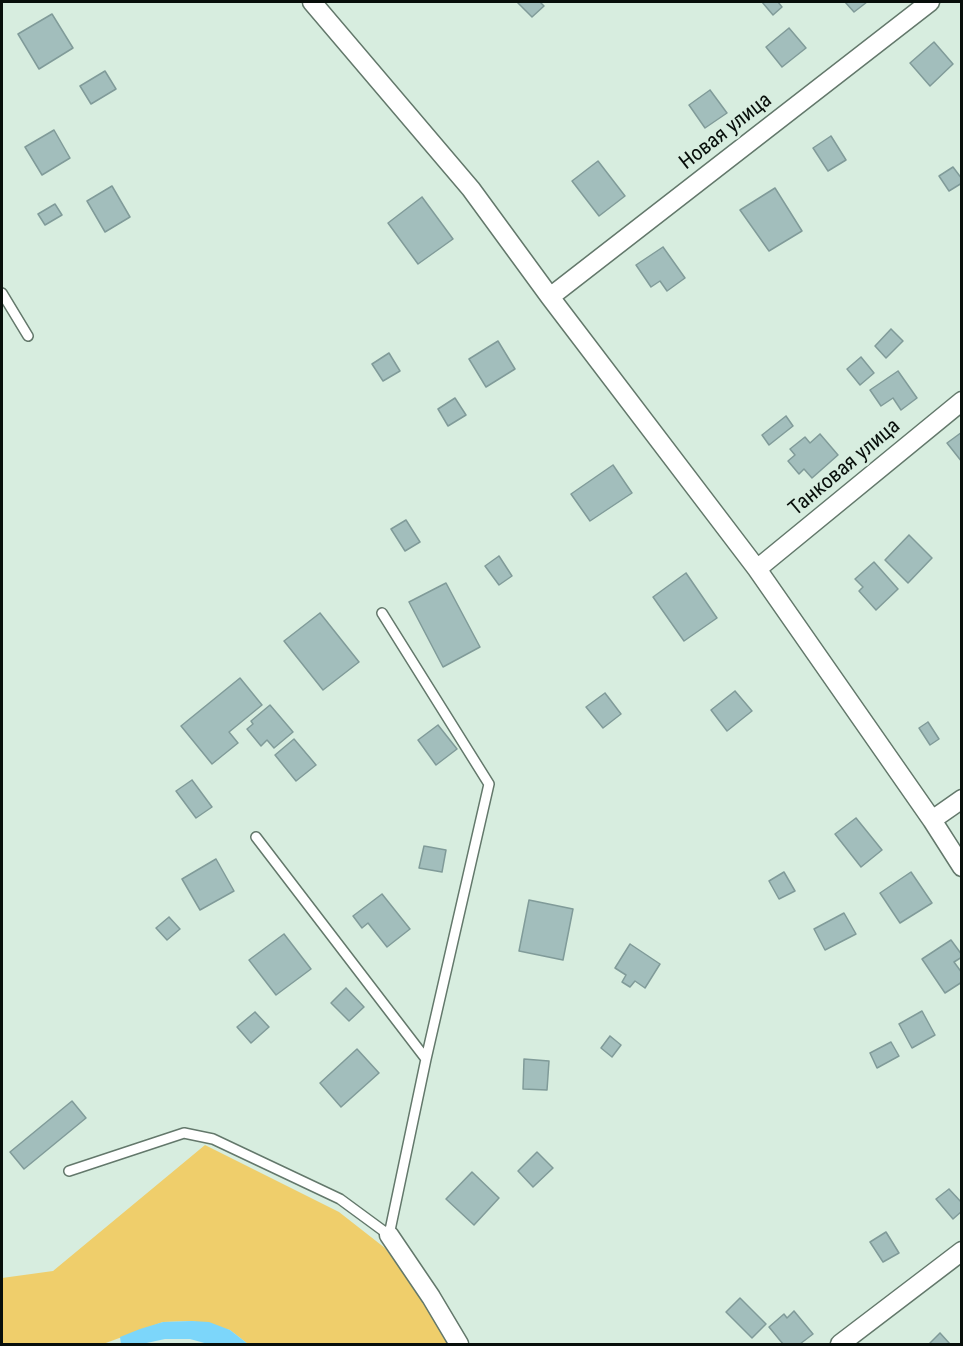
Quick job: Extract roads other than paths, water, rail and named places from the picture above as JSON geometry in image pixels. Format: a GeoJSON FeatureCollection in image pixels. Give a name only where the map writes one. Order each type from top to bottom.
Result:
{"type":"FeatureCollection","features":[{"type":"Feature","properties":{"kind":"street"},"geometry":{"type":"LineString","coordinates":[[312,2],[471,189],[550,297],[757,569],[932,820],[962,867]]}},
{"type":"Feature","properties":{"kind":"street","name":"Новая улица"},"geometry":{"type":"LineString","coordinates":[[550,297],[930,2]]}},
{"type":"Feature","properties":{"kind":"street","name":"Танковая улица"},"geometry":{"type":"LineString","coordinates":[[757,569],[962,400]]}},
{"type":"Feature","properties":{"kind":"street"},"geometry":{"type":"LineString","coordinates":[[932,820],[962,799]]}},
{"type":"Feature","properties":{"kind":"street"},"geometry":{"type":"LineString","coordinates":[[389,1235],[431,1297],[459,1344]]}},
{"type":"Feature","properties":{"kind":"street"},"geometry":{"type":"LineString","coordinates":[[840,1344],[962,1251]]}},
{"type":"Feature","properties":{"kind":"lane"},"geometry":{"type":"LineString","coordinates":[[2,293],[28,336]]}},
{"type":"Feature","properties":{"kind":"lane"},"geometry":{"type":"LineString","coordinates":[[69,1171],[184,1133],[213,1139],[340,1199],[389,1235],[426,1059],[489,784],[382,613]]}},
{"type":"Feature","properties":{"kind":"lane"},"geometry":{"type":"LineString","coordinates":[[256,837],[426,1059]]}},
{"type":"Feature","properties":{"kind":"water"},"geometry":{"type":"Polygon","coordinates":[[[163,1322],[209,1322],[230,1330],[248,1344],[208,1344],[190,1339],[165,1339],[142,1344],[121,1344],[120,1337],[140,1329],[163,1322]]]}}]}
